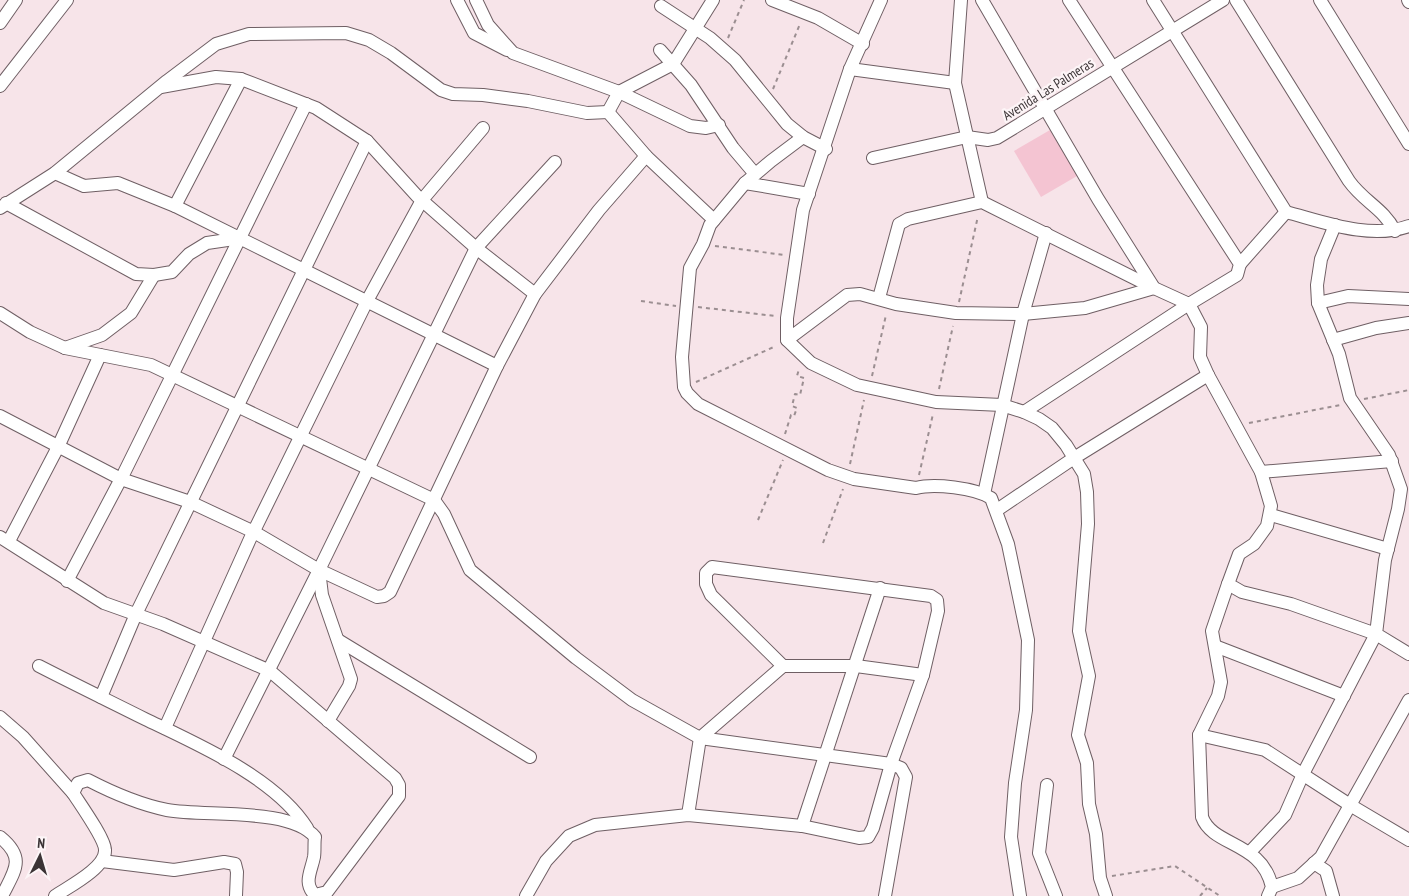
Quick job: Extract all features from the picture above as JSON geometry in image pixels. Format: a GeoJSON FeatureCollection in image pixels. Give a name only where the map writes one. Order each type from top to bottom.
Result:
{"type":"FeatureCollection","features":[{"type":"Feature","properties":{"kind":"street"},"geometry":{"type":"LineString","coordinates":[[1,20],[16,0]]}},
{"type":"Feature","properties":{"kind":"street"},"geometry":{"type":"LineString","coordinates":[[0,86],[67,0]]}},
{"type":"Feature","properties":{"kind":"street"},"geometry":{"type":"LineString","coordinates":[[457,0],[474,33],[513,53],[619,92],[690,126],[706,128],[719,125]]}},
{"type":"Feature","properties":{"kind":"street"},"geometry":{"type":"LineString","coordinates":[[476,0],[488,25],[513,53]]}},
{"type":"Feature","properties":{"kind":"street"},"geometry":{"type":"LineString","coordinates":[[608,112],[619,92],[672,64],[713,0]]}},
{"type":"Feature","properties":{"kind":"street"},"geometry":{"type":"LineString","coordinates":[[772,0],[839,29],[863,44]]}},
{"type":"Feature","properties":{"kind":"street"},"geometry":{"type":"LineString","coordinates":[[783,343],[803,210],[826,149],[850,70],[881,0]]}},
{"type":"Feature","properties":{"kind":"street"},"geometry":{"type":"LineString","coordinates":[[962,0],[955,83],[982,202]]}},
{"type":"Feature","properties":{"kind":"street"},"geometry":{"type":"LineString","coordinates":[[982,0],[1098,199],[1154,288]]}},
{"type":"Feature","properties":{"kind":"street"},"geometry":{"type":"LineString","coordinates":[[1069,0],[1240,264]]}},
{"type":"Feature","properties":{"kind":"street"},"geometry":{"type":"LineString","coordinates":[[1153,0],[1286,212],[1334,225],[1395,231],[1409,226]]}},
{"type":"Feature","properties":{"kind":"street","name":"Avenida Las Palmeras"},"geometry":{"type":"LineString","coordinates":[[873,158],[968,137],[988,140],[997,138],[1223,0]]}},
{"type":"Feature","properties":{"kind":"street"},"geometry":{"type":"LineString","coordinates":[[1236,0],[1349,181],[1369,204],[1386,215],[1395,231]]}},
{"type":"Feature","properties":{"kind":"street"},"geometry":{"type":"LineString","coordinates":[[1320,0],[1409,144]]}},
{"type":"Feature","properties":{"kind":"street"},"geometry":{"type":"LineString","coordinates":[[661,6],[723,50],[769,100],[787,124],[803,137],[826,149]]}},
{"type":"Feature","properties":{"kind":"street"},"geometry":{"type":"LineString","coordinates":[[3,206],[55,173],[216,44],[250,34],[346,33],[376,45],[441,90],[453,94],[483,95],[528,101],[588,113],[608,112]]}},
{"type":"Feature","properties":{"kind":"street"},"geometry":{"type":"LineString","coordinates":[[660,50],[691,85],[719,125],[750,179],[809,194]]}},
{"type":"Feature","properties":{"kind":"street"},"geometry":{"type":"LineString","coordinates":[[850,70],[955,83]]}},
{"type":"Feature","properties":{"kind":"street"},"geometry":{"type":"LineString","coordinates":[[161,87],[216,77],[241,79],[316,108],[367,141],[422,200],[476,248],[535,294]]}},
{"type":"Feature","properties":{"kind":"street"},"geometry":{"type":"LineString","coordinates":[[176,206],[241,79]]}},
{"type":"Feature","properties":{"kind":"street"},"geometry":{"type":"LineString","coordinates":[[68,581],[121,479],[306,104]]}},
{"type":"Feature","properties":{"kind":"street"},"geometry":{"type":"LineString","coordinates":[[608,112],[646,156],[714,220]]}},
{"type":"Feature","properties":{"kind":"street"},"geometry":{"type":"LineString","coordinates":[[164,728],[254,532],[367,301],[422,200],[483,128]]}},
{"type":"Feature","properties":{"kind":"street"},"geometry":{"type":"LineString","coordinates":[[803,137],[750,179],[714,220],[688,274],[682,370],[687,393],[693,401],[713,413],[828,470],[854,479],[916,488],[925,486],[984,494],[991,498],[1008,544],[1028,640],[1026,710],[1015,783],[1011,837],[1020,896]]}},
{"type":"Feature","properties":{"kind":"street"},"geometry":{"type":"LineString","coordinates":[[101,697],[136,614],[367,141]]}},
{"type":"Feature","properties":{"kind":"street"},"geometry":{"type":"LineString","coordinates":[[0,416],[121,479],[190,502],[254,532],[320,570],[377,596],[384,596],[390,592],[497,366],[535,294],[599,210],[646,156]]}},
{"type":"Feature","properties":{"kind":"street"},"geometry":{"type":"LineString","coordinates":[[224,759],[320,570],[476,248],[555,162]]}},
{"type":"Feature","properties":{"kind":"street"},"geometry":{"type":"LineString","coordinates":[[55,173],[84,186],[118,184],[176,206],[497,366]]}},
{"type":"Feature","properties":{"kind":"street"},"geometry":{"type":"LineString","coordinates":[[879,298],[899,224],[908,219],[982,202],[1189,304],[1201,327],[1200,357],[1260,472],[1269,496],[1271,515],[1267,526],[1254,544],[1239,554],[1212,631],[1221,682],[1218,696],[1199,735],[1202,817],[1204,824],[1250,852],[1267,868],[1270,891],[1298,878],[1321,857],[1409,700]]}},
{"type":"Feature","properties":{"kind":"street"},"geometry":{"type":"LineString","coordinates":[[3,206],[136,274],[154,275],[172,272],[189,254],[207,243],[241,238]]}},
{"type":"Feature","properties":{"kind":"street"},"geometry":{"type":"LineString","coordinates":[[1024,412],[1189,304],[1237,275],[1240,264],[1286,212]]}},
{"type":"Feature","properties":{"kind":"street"},"geometry":{"type":"LineString","coordinates":[[1250,852],[1286,815],[1303,774],[1376,634],[1388,549],[1401,499],[1399,481],[1392,461],[1350,398],[1341,360],[1318,304],[1317,285],[1321,258],[1334,225]]}},
{"type":"Feature","properties":{"kind":"street"},"geometry":{"type":"LineString","coordinates":[[984,494],[1023,314],[1046,233]]}},
{"type":"Feature","properties":{"kind":"street"},"geometry":{"type":"LineString","coordinates":[[65,348],[102,335],[131,313],[154,275]]}},
{"type":"Feature","properties":{"kind":"street"},"geometry":{"type":"LineString","coordinates":[[783,343],[847,294],[879,298],[896,304],[956,313],[1023,314],[1085,308],[1154,288]]}},
{"type":"Feature","properties":{"kind":"street"},"geometry":{"type":"LineString","coordinates":[[1318,304],[1348,296],[1409,299]]}},
{"type":"Feature","properties":{"kind":"street"},"geometry":{"type":"LineString","coordinates":[[0,313],[30,332],[65,348],[150,365],[434,500],[444,514],[470,570],[576,658],[632,700],[700,738],[891,764],[902,768],[906,777],[885,896]]}},
{"type":"Feature","properties":{"kind":"street"},"geometry":{"type":"LineString","coordinates":[[1333,340],[1376,328],[1409,323]]}},
{"type":"Feature","properties":{"kind":"street"},"geometry":{"type":"LineString","coordinates":[[783,343],[811,363],[838,378],[869,388],[936,402],[1002,405],[1024,412],[1052,428],[1066,445],[1084,474],[1088,524],[1079,631],[1090,676],[1078,735],[1087,763],[1089,804],[1096,834],[1100,878],[1106,896]]}},
{"type":"Feature","properties":{"kind":"street"},"geometry":{"type":"LineString","coordinates":[[39,666],[224,759],[269,788],[297,811],[315,837],[314,856],[308,877],[309,889],[315,895],[327,892],[399,796],[399,785],[395,778],[270,671],[204,641],[104,603],[4,539],[58,447],[100,355]]}},
{"type":"Feature","properties":{"kind":"street"},"geometry":{"type":"LineString","coordinates":[[997,510],[1074,458],[1208,375]]}},
{"type":"Feature","properties":{"kind":"street"},"geometry":{"type":"LineString","coordinates":[[1260,472],[1392,461]]}},
{"type":"Feature","properties":{"kind":"street"},"geometry":{"type":"LineString","coordinates":[[1271,515],[1388,549]]}},
{"type":"Feature","properties":{"kind":"street"},"geometry":{"type":"LineString","coordinates":[[526,896],[546,861],[569,836],[595,825],[688,815],[802,826],[859,838],[868,837],[873,828],[891,764],[923,675],[938,611],[937,600],[931,596],[880,588],[712,567],[706,573],[706,584],[711,595],[782,666]]}},
{"type":"Feature","properties":{"kind":"street"},"geometry":{"type":"LineString","coordinates":[[320,570],[322,595],[351,679],[349,686],[328,721]]}},
{"type":"Feature","properties":{"kind":"street"},"geometry":{"type":"LineString","coordinates":[[1228,584],[1242,592],[1291,604],[1376,634],[1409,654]]}},
{"type":"Feature","properties":{"kind":"street"},"geometry":{"type":"LineString","coordinates":[[802,826],[880,588]]}},
{"type":"Feature","properties":{"kind":"street"},"geometry":{"type":"LineString","coordinates":[[338,640],[530,757]]}},
{"type":"Feature","properties":{"kind":"street"},"geometry":{"type":"LineString","coordinates":[[1215,646],[1344,696]]}},
{"type":"Feature","properties":{"kind":"street"},"geometry":{"type":"LineString","coordinates":[[688,815],[700,738],[782,666],[856,666],[923,675]]}},
{"type":"Feature","properties":{"kind":"street"},"geometry":{"type":"LineString","coordinates":[[0,717],[23,737],[74,793],[106,851],[102,861],[92,872],[55,896]]}},
{"type":"Feature","properties":{"kind":"street"},"geometry":{"type":"LineString","coordinates":[[1199,735],[1265,750],[1350,806],[1409,840]]}},
{"type":"Feature","properties":{"kind":"street"},"geometry":{"type":"LineString","coordinates":[[74,793],[78,783],[88,780],[123,798],[168,810],[288,820],[308,828]]}},
{"type":"Feature","properties":{"kind":"street"},"geometry":{"type":"LineString","coordinates":[[1047,785],[1039,853],[1056,896]]}},
{"type":"Feature","properties":{"kind":"street"},"geometry":{"type":"LineString","coordinates":[[0,837],[10,845],[17,856],[16,868],[2,896]]}},
{"type":"Feature","properties":{"kind":"street"},"geometry":{"type":"LineString","coordinates":[[102,861],[174,870],[224,862],[235,864],[237,872],[236,896]]}},
{"type":"Feature","properties":{"kind":"street"},"geometry":{"type":"LineString","coordinates":[[1314,863],[1326,871],[1333,896]]}},
{"type":"Feature","properties":{"kind":"path"},"geometry":{"type":"LineString","coordinates":[[723,50],[744,0]]}},
{"type":"Feature","properties":{"kind":"path"},"geometry":{"type":"LineString","coordinates":[[769,100],[805,13]]}},
{"type":"Feature","properties":{"kind":"path"},"geometry":{"type":"LineString","coordinates":[[916,488],[982,202]]}},
{"type":"Feature","properties":{"kind":"path"},"geometry":{"type":"LineString","coordinates":[[707,245],[788,255]]}},
{"type":"Feature","properties":{"kind":"path"},"geometry":{"type":"LineString","coordinates":[[641,301],[679,306]]}},
{"type":"Feature","properties":{"kind":"path"},"geometry":{"type":"LineString","coordinates":[[695,307],[780,317]]}},
{"type":"Feature","properties":{"kind":"path"},"geometry":{"type":"LineString","coordinates":[[870,382],[887,309]]}},
{"type":"Feature","properties":{"kind":"path"},"geometry":{"type":"LineString","coordinates":[[690,385],[783,343]]}},
{"type":"Feature","properties":{"kind":"path"},"geometry":{"type":"LineString","coordinates":[[786,434],[791,415],[794,416],[797,408],[792,406],[795,394],[800,395],[804,378],[797,376],[798,370],[805,368]]}},
{"type":"Feature","properties":{"kind":"path"},"geometry":{"type":"LineString","coordinates":[[1358,401],[1409,390]]}},
{"type":"Feature","properties":{"kind":"path"},"geometry":{"type":"LineString","coordinates":[[849,471],[865,398],[861,397]]}},
{"type":"Feature","properties":{"kind":"path"},"geometry":{"type":"LineString","coordinates":[[1235,426],[1343,405]]}},
{"type":"Feature","properties":{"kind":"path"},"geometry":{"type":"LineString","coordinates":[[758,520],[784,459]]}},
{"type":"Feature","properties":{"kind":"path"},"geometry":{"type":"LineString","coordinates":[[823,543],[844,486],[847,488]]}},
{"type":"Feature","properties":{"kind":"path"},"geometry":{"type":"LineString","coordinates":[[1106,877],[1175,866],[1220,896]]}},
{"type":"Feature","properties":{"kind":"path"},"geometry":{"type":"LineString","coordinates":[[1200,896],[1208,887]]}},
{"type":"Feature","properties":{"kind":"shaded area"},"geometry":{"type":"Polygon","coordinates":[[[1050,130],[1077,176],[1041,197],[1014,151],[1050,130]]]}}]}
